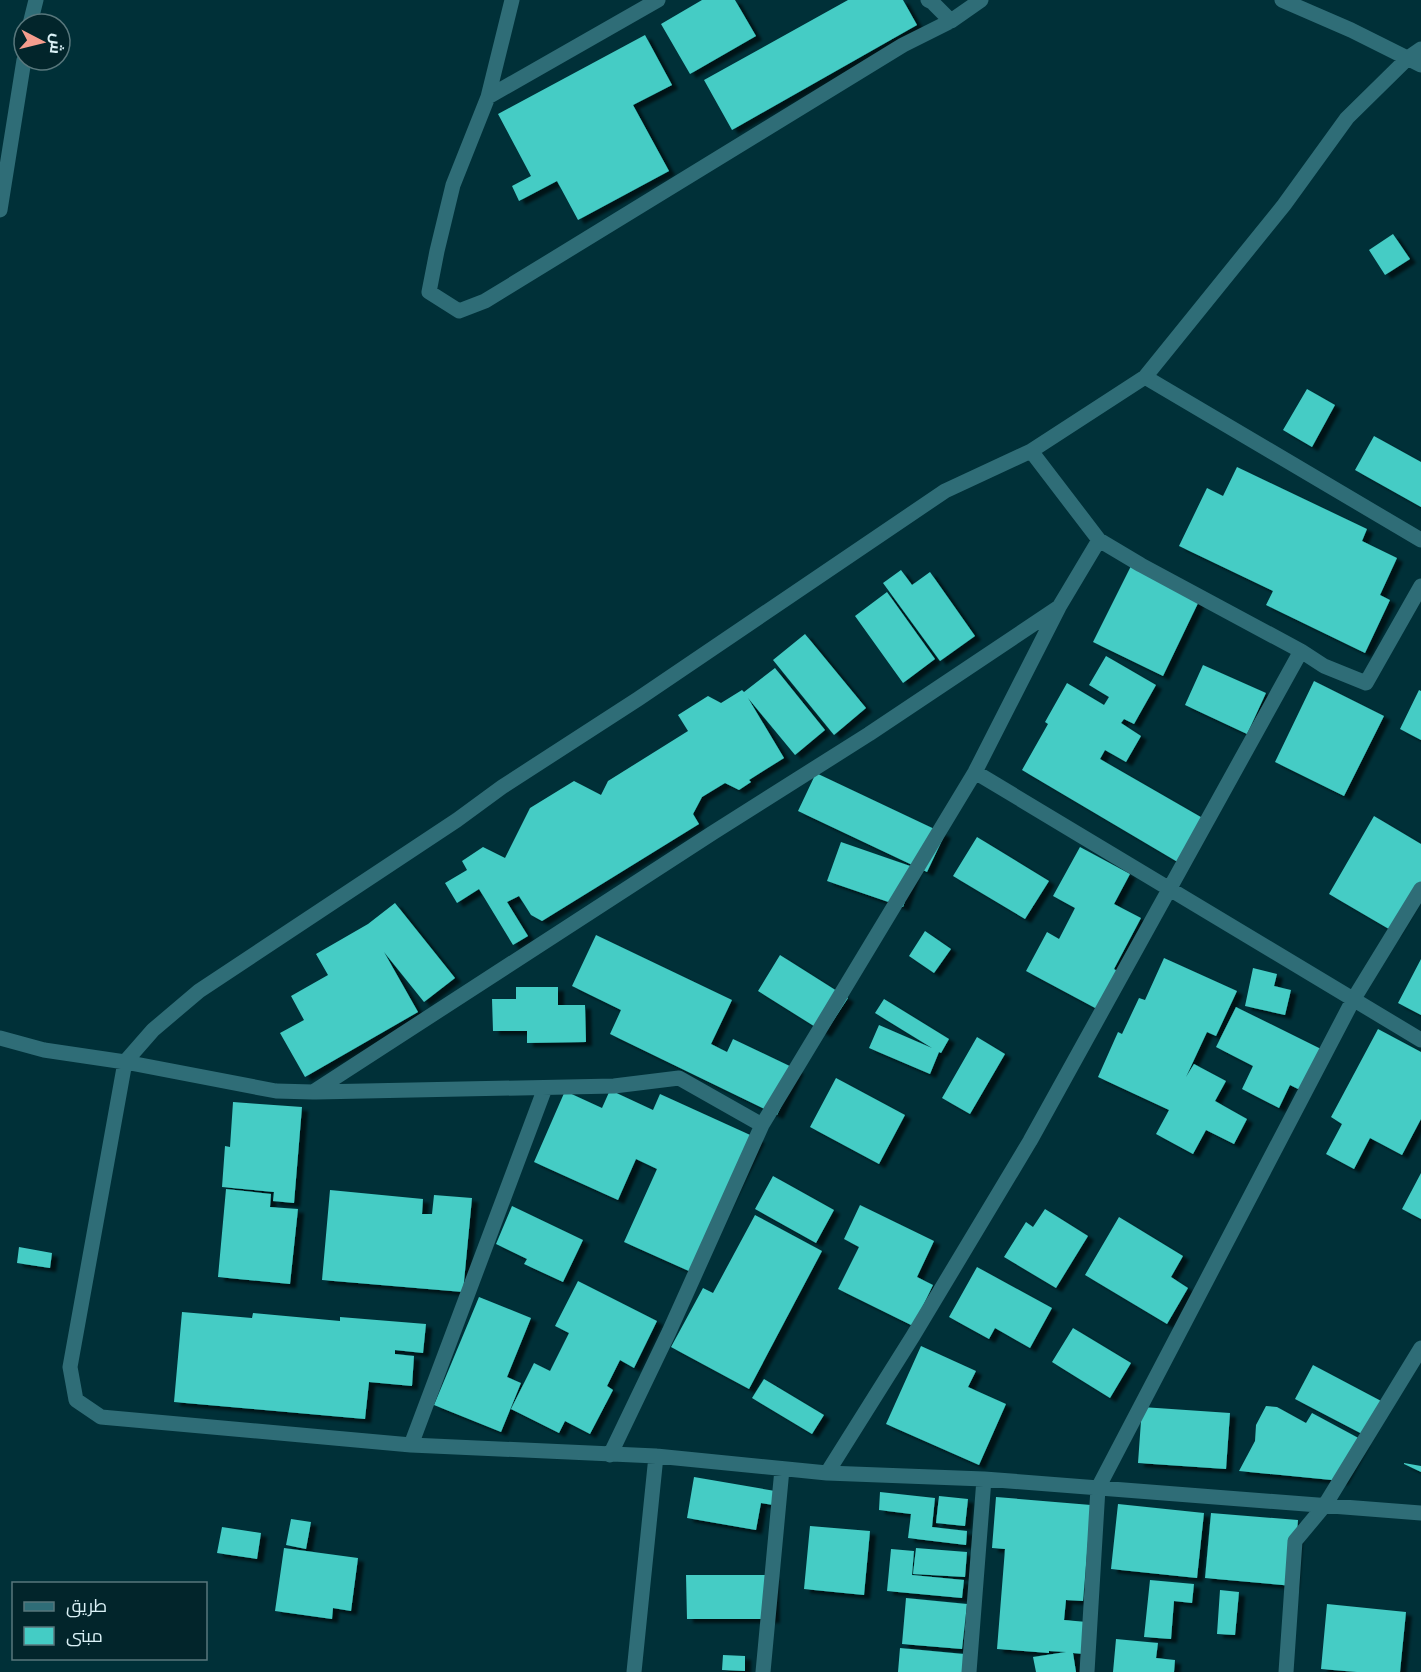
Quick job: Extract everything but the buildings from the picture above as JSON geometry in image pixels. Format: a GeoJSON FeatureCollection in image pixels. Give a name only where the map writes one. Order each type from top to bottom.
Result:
{"type":"FeatureCollection","features":[{"type":"Feature","properties":{"kind":"street"},"geometry":{"type":"LineString","coordinates":[[512,0],[488,97],[453,184],[429,292],[459,311],[485,301],[903,45],[951,21],[981,0]]}},
{"type":"Feature","properties":{"kind":"street"},"geometry":{"type":"LineString","coordinates":[[488,97],[658,0]]}},
{"type":"Feature","properties":{"kind":"street"},"geometry":{"type":"LineString","coordinates":[[928,0],[951,21]]}},
{"type":"Feature","properties":{"kind":"street"},"geometry":{"type":"LineString","coordinates":[[1282,0],[1351,30],[1414,62]]}},
{"type":"Feature","properties":{"kind":"street"},"geometry":{"type":"LineString","coordinates":[[1421,49],[1414,62],[1347,118],[1284,205],[1145,377],[1031,451],[945,491],[638,699],[502,787],[457,820],[199,991],[153,1030],[126,1062],[70,1367],[76,1400],[101,1417],[411,1445],[656,1456],[827,1473],[984,1479],[1421,1513]]}},
{"type":"Feature","properties":{"kind":"street"},"geometry":{"type":"LineString","coordinates":[[0,210],[22,72]]}},
{"type":"Feature","properties":{"kind":"street"},"geometry":{"type":"LineString","coordinates":[[1145,377],[1421,540]]}},
{"type":"Feature","properties":{"kind":"street"},"geometry":{"type":"LineString","coordinates":[[1031,451],[1099,540],[1301,651],[1324,666],[1366,683],[1418,596]]}},
{"type":"Feature","properties":{"kind":"street"},"geometry":{"type":"LineString","coordinates":[[610,1455],[669,1332],[762,1125],[975,772],[1059,607],[1099,540]]}},
{"type":"Feature","properties":{"kind":"street"},"geometry":{"type":"LineString","coordinates":[[314,1092],[869,734],[1059,607]]}},
{"type":"Feature","properties":{"kind":"street"},"geometry":{"type":"LineString","coordinates":[[827,1473],[907,1346],[1030,1141],[1301,651]]}},
{"type":"Feature","properties":{"kind":"street"},"geometry":{"type":"LineString","coordinates":[[975,772],[1421,1040]]}},
{"type":"Feature","properties":{"kind":"street"},"geometry":{"type":"LineString","coordinates":[[1087,1672],[1098,1488],[1353,1000],[1421,889]]}},
{"type":"Feature","properties":{"kind":"street"},"geometry":{"type":"LineString","coordinates":[[0,1038],[44,1050],[126,1062],[276,1091],[614,1086],[679,1078],[762,1125]]}},
{"type":"Feature","properties":{"kind":"street"},"geometry":{"type":"LineString","coordinates":[[411,1445],[545,1088]]}},
{"type":"Feature","properties":{"kind":"street"},"geometry":{"type":"LineString","coordinates":[[1286,1672],[1295,1541],[1325,1505],[1421,1347]]}},
{"type":"Feature","properties":{"kind":"street"},"geometry":{"type":"LineString","coordinates":[[634,1672],[656,1456]]}},
{"type":"Feature","properties":{"kind":"street"},"geometry":{"type":"LineString","coordinates":[[763,1672],[782,1469]]}},
{"type":"Feature","properties":{"kind":"street"},"geometry":{"type":"LineString","coordinates":[[969,1672],[984,1479]]}}]}
